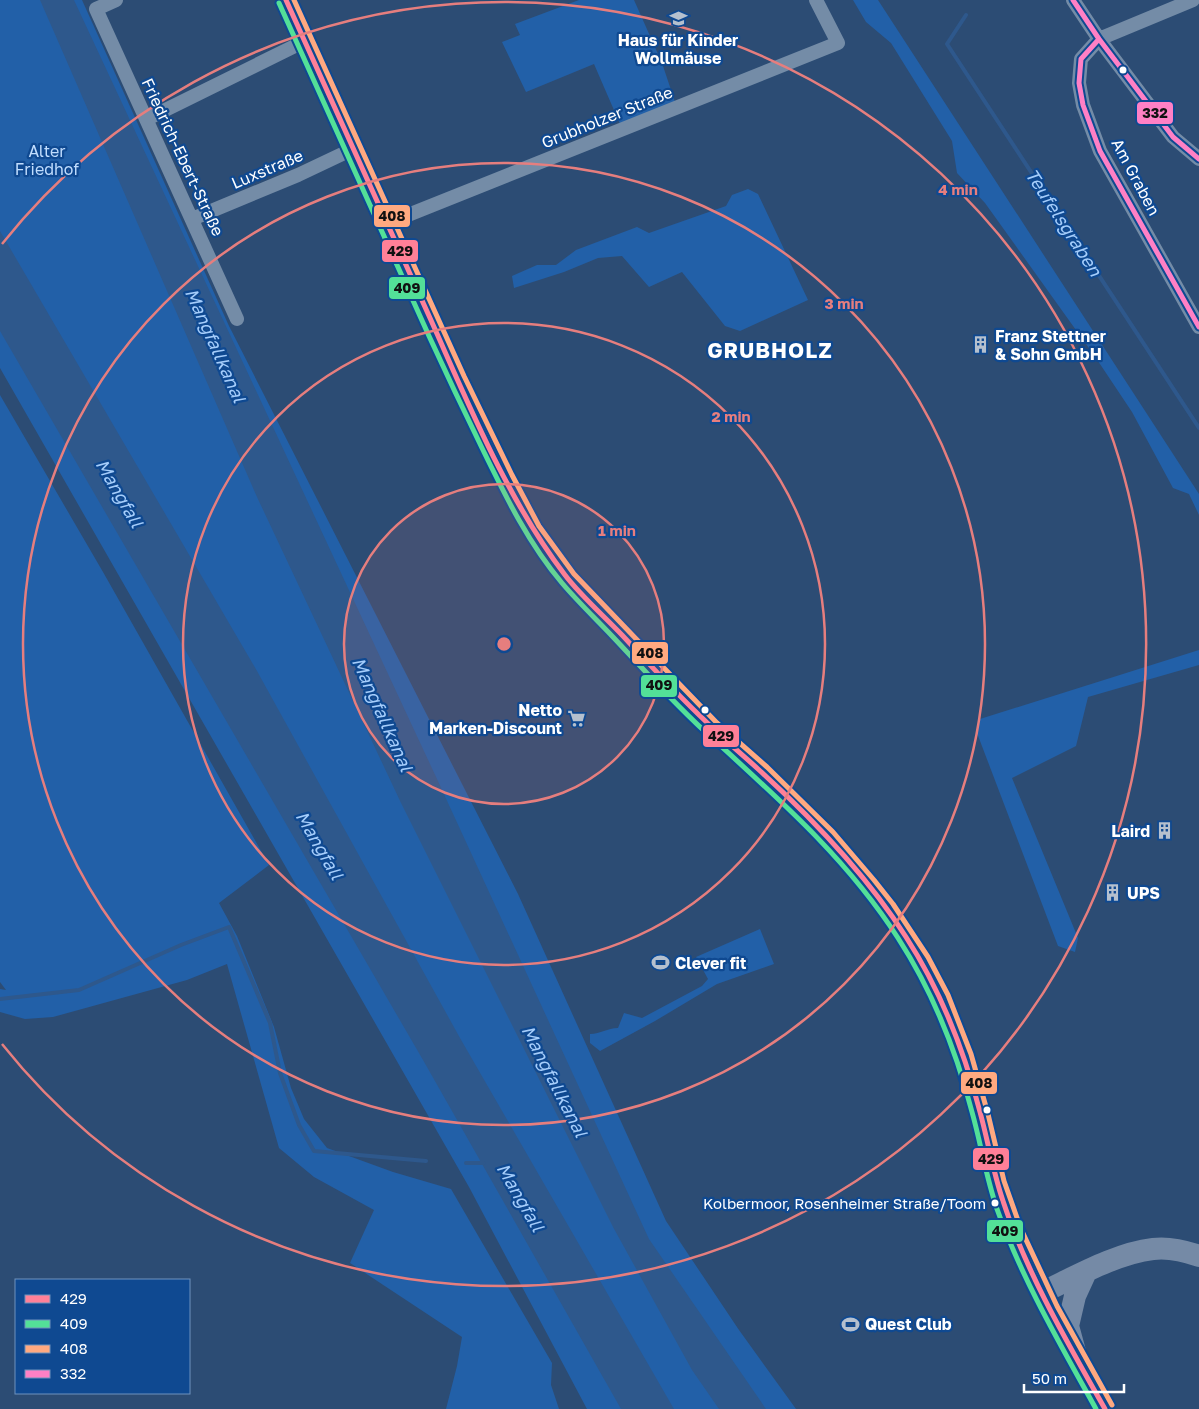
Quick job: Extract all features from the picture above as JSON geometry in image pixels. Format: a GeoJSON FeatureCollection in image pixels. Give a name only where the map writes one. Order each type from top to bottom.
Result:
{"type":"FeatureCollection","features":[{"type":"Feature","properties":{"kind":"highway"},"geometry":{"type":"LineString","coordinates":[[1041,1293],[1133,1253],[1155,1248],[1179,1250],[1199,1256]]}},
{"type":"Feature","properties":{"kind":"highway"},"geometry":{"type":"LineString","coordinates":[[1076,1359],[1068,1326],[1075,1296],[1086,1272]]}},
{"type":"Feature","properties":{"kind":"street","name":"Friedrich-Ebert-Straße"},"geometry":{"type":"LineString","coordinates":[[116,0],[96,9],[237,320]]}},
{"type":"Feature","properties":{"kind":"street"},"geometry":{"type":"LineString","coordinates":[[286,0],[355,148],[457,379],[505,478],[549,555],[568,578],[712,728],[764,774],[821,831],[876,891],[918,955],[942,1002],[962,1049],[1003,1201],[1015,1235],[1041,1293],[1105,1409]]}},
{"type":"Feature","properties":{"kind":"street","name":"Grubholzer Straße"},"geometry":{"type":"LineString","coordinates":[[388,223],[838,43],[816,0]]}},
{"type":"Feature","properties":{"kind":"street"},"geometry":{"type":"LineString","coordinates":[[1073,0],[1099,40],[1173,138],[1199,159]]}},
{"type":"Feature","properties":{"kind":"street"},"geometry":{"type":"LineString","coordinates":[[1099,40],[1193,0]]}},
{"type":"Feature","properties":{"kind":"street","name":"Am Graben"},"geometry":{"type":"LineString","coordinates":[[1099,40],[1081,59],[1079,82],[1083,104],[1100,150],[1199,327]]}},
{"type":"Feature","properties":{"kind":"street"},"geometry":{"type":"LineString","coordinates":[[147,119],[305,41]]}},
{"type":"Feature","properties":{"kind":"street","name":"Luxstraße"},"geometry":{"type":"LineString","coordinates":[[192,219],[298,175],[355,148]]}},
{"type":"Feature","properties":{"kind":"green space","name":"Alter Friedhof"},"geometry":{"type":"Polygon","coordinates":[[[0,0],[82,0],[229,326],[518,894],[666,1221],[739,1330],[796,1409],[587,1409],[469,1187],[0,368],[0,0]]]}},
{"type":"Feature","properties":{"kind":"green space"},"geometry":{"type":"Polygon","coordinates":[[[579,0],[634,0],[662,63],[675,102],[620,124],[594,64],[526,92],[502,42],[520,35],[515,24],[579,0]]]}},
{"type":"Feature","properties":{"kind":"green space"},"geometry":{"type":"Polygon","coordinates":[[[853,0],[878,0],[1199,494],[1199,515],[1189,494],[1173,488],[1132,412],[1096,358],[985,203],[957,173],[952,141],[891,43],[866,22],[853,0]]]}},
{"type":"Feature","properties":{"kind":"green space"},"geometry":{"type":"Polygon","coordinates":[[[748,189],[758,194],[808,300],[740,331],[725,326],[682,272],[649,287],[622,256],[598,258],[564,272],[514,288],[512,276],[537,265],[556,265],[576,250],[637,227],[649,233],[726,206],[732,195],[748,189]]]}},
{"type":"Feature","properties":{"kind":"green space"},"geometry":{"type":"Polygon","coordinates":[[[0,395],[269,865],[219,903],[237,936],[274,1027],[291,1088],[304,1119],[327,1148],[393,1172],[451,1189],[552,1363],[551,1385],[559,1409],[446,1409],[462,1337],[350,1263],[374,1210],[314,1177],[279,1148],[227,964],[187,980],[53,1017],[25,1019],[0,1012],[0,989],[6,990],[0,982],[0,395]]]}},
{"type":"Feature","properties":{"kind":"green space"},"geometry":{"type":"Polygon","coordinates":[[[1199,650],[1199,665],[1088,697],[1076,746],[1012,778],[1078,938],[1075,952],[1058,946],[977,733],[980,719],[1199,650]]]}},
{"type":"Feature","properties":{"kind":"green space"},"geometry":{"type":"Polygon","coordinates":[[[760,929],[774,964],[717,984],[600,1051],[590,1043],[590,1034],[618,1028],[624,1013],[642,1018],[702,986],[708,979],[696,957],[760,929]]]}},
{"type":"Feature","properties":{"kind":"water","name":"Mangfallkanal"},"geometry":{"type":"Polygon","coordinates":[[[40,0],[74,0],[649,1239],[766,1409],[719,1409],[692,1370],[613,1227],[401,803],[257,497],[40,0]]]}},
{"type":"Feature","properties":{"kind":"water","name":"Mangfall"},"geometry":{"type":"Polygon","coordinates":[[[0,231],[257,671],[460,1038],[674,1409],[621,1409],[423,1060],[0,331],[0,231]]]}},
{"type":"Feature","properties":{"kind":"waterway","name":"Teufelsgraben"},"geometry":{"type":"LineString","coordinates":[[966,15],[947,44],[1199,428]]}},
{"type":"Feature","properties":{"kind":"waterway"},"geometry":{"type":"LineString","coordinates":[[0,999],[79,990],[181,945],[229,927],[270,1023],[280,1073],[299,1125],[314,1151],[426,1161]]}},
{"type":"Feature","properties":{"kind":"waterway"},"geometry":{"type":"LineString","coordinates":[[466,1163],[484,1163]]}},
{"type":"Feature","properties":{"kind":"transit line","name":"429"},"geometry":{"type":"LineString","coordinates":[[286,0],[490,451],[544,546],[578,590],[667,683],[703,719],[799,807],[838,848],[874,891],[919,957],[941,1000],[967,1066],[999,1190],[1024,1255],[1049,1307],[1105,1409]]}},
{"type":"Feature","properties":{"kind":"transit line","name":"408"},"geometry":{"type":"LineString","coordinates":[[294,0],[464,376],[539,526],[574,574],[663,667],[717,723],[767,767],[833,832],[893,904],[928,957],[948,995],[971,1054],[1004,1181],[1021,1229],[1057,1306],[1112,1405]]}},
{"type":"Feature","properties":{"kind":"transit line","name":"332"},"geometry":{"type":"LineString","coordinates":[[1073,0],[1099,39],[1173,137],[1199,159]]}},
{"type":"Feature","properties":{"kind":"transit line","name":"409"},"geometry":{"type":"LineString","coordinates":[[279,3],[455,392],[508,501],[538,552],[568,590],[674,702],[788,808],[835,857],[878,910],[911,958],[933,1000],[959,1066],[993,1197],[1007,1235],[1042,1311],[1096,1409]]}},
{"type":"Feature","properties":{"kind":"transit line","name":"332"},"geometry":{"type":"LineString","coordinates":[[1099,39],[1081,59],[1079,83],[1083,105],[1100,151],[1199,327]]}},
{"type":"Feature","properties":{"kind":"place","name":"Haus für Kinder Wollmäuse"},"geometry":{"type":"Point","coordinates":[678,19]}},
{"type":"Feature","properties":{"kind":"place","name":"Franz Stettner & Sohn GmbH"},"geometry":{"type":"Point","coordinates":[981,345]}},
{"type":"Feature","properties":{"kind":"place","name":"Netto Marken-Discount"},"geometry":{"type":"Point","coordinates":[576,719]}},
{"type":"Feature","properties":{"kind":"place","name":"Laird"},"geometry":{"type":"Point","coordinates":[1164,831]}},
{"type":"Feature","properties":{"kind":"place","name":"UPS"},"geometry":{"type":"Point","coordinates":[1113,893]}},
{"type":"Feature","properties":{"kind":"place","name":"Clever fit"},"geometry":{"type":"Point","coordinates":[661,963]}},
{"type":"Feature","properties":{"kind":"place","name":"Kolbermoor, Rosenheimer Straße/Toom"},"geometry":{"type":"Point","coordinates":[995,1203]}},
{"type":"Feature","properties":{"kind":"place","name":"Quest Club"},"geometry":{"type":"Point","coordinates":[851,1324]}},
{"type":"Feature","properties":{"kind":"district","name":"GRUBHOLZ"},"geometry":{"type":"Point","coordinates":[770,350]}}]}
